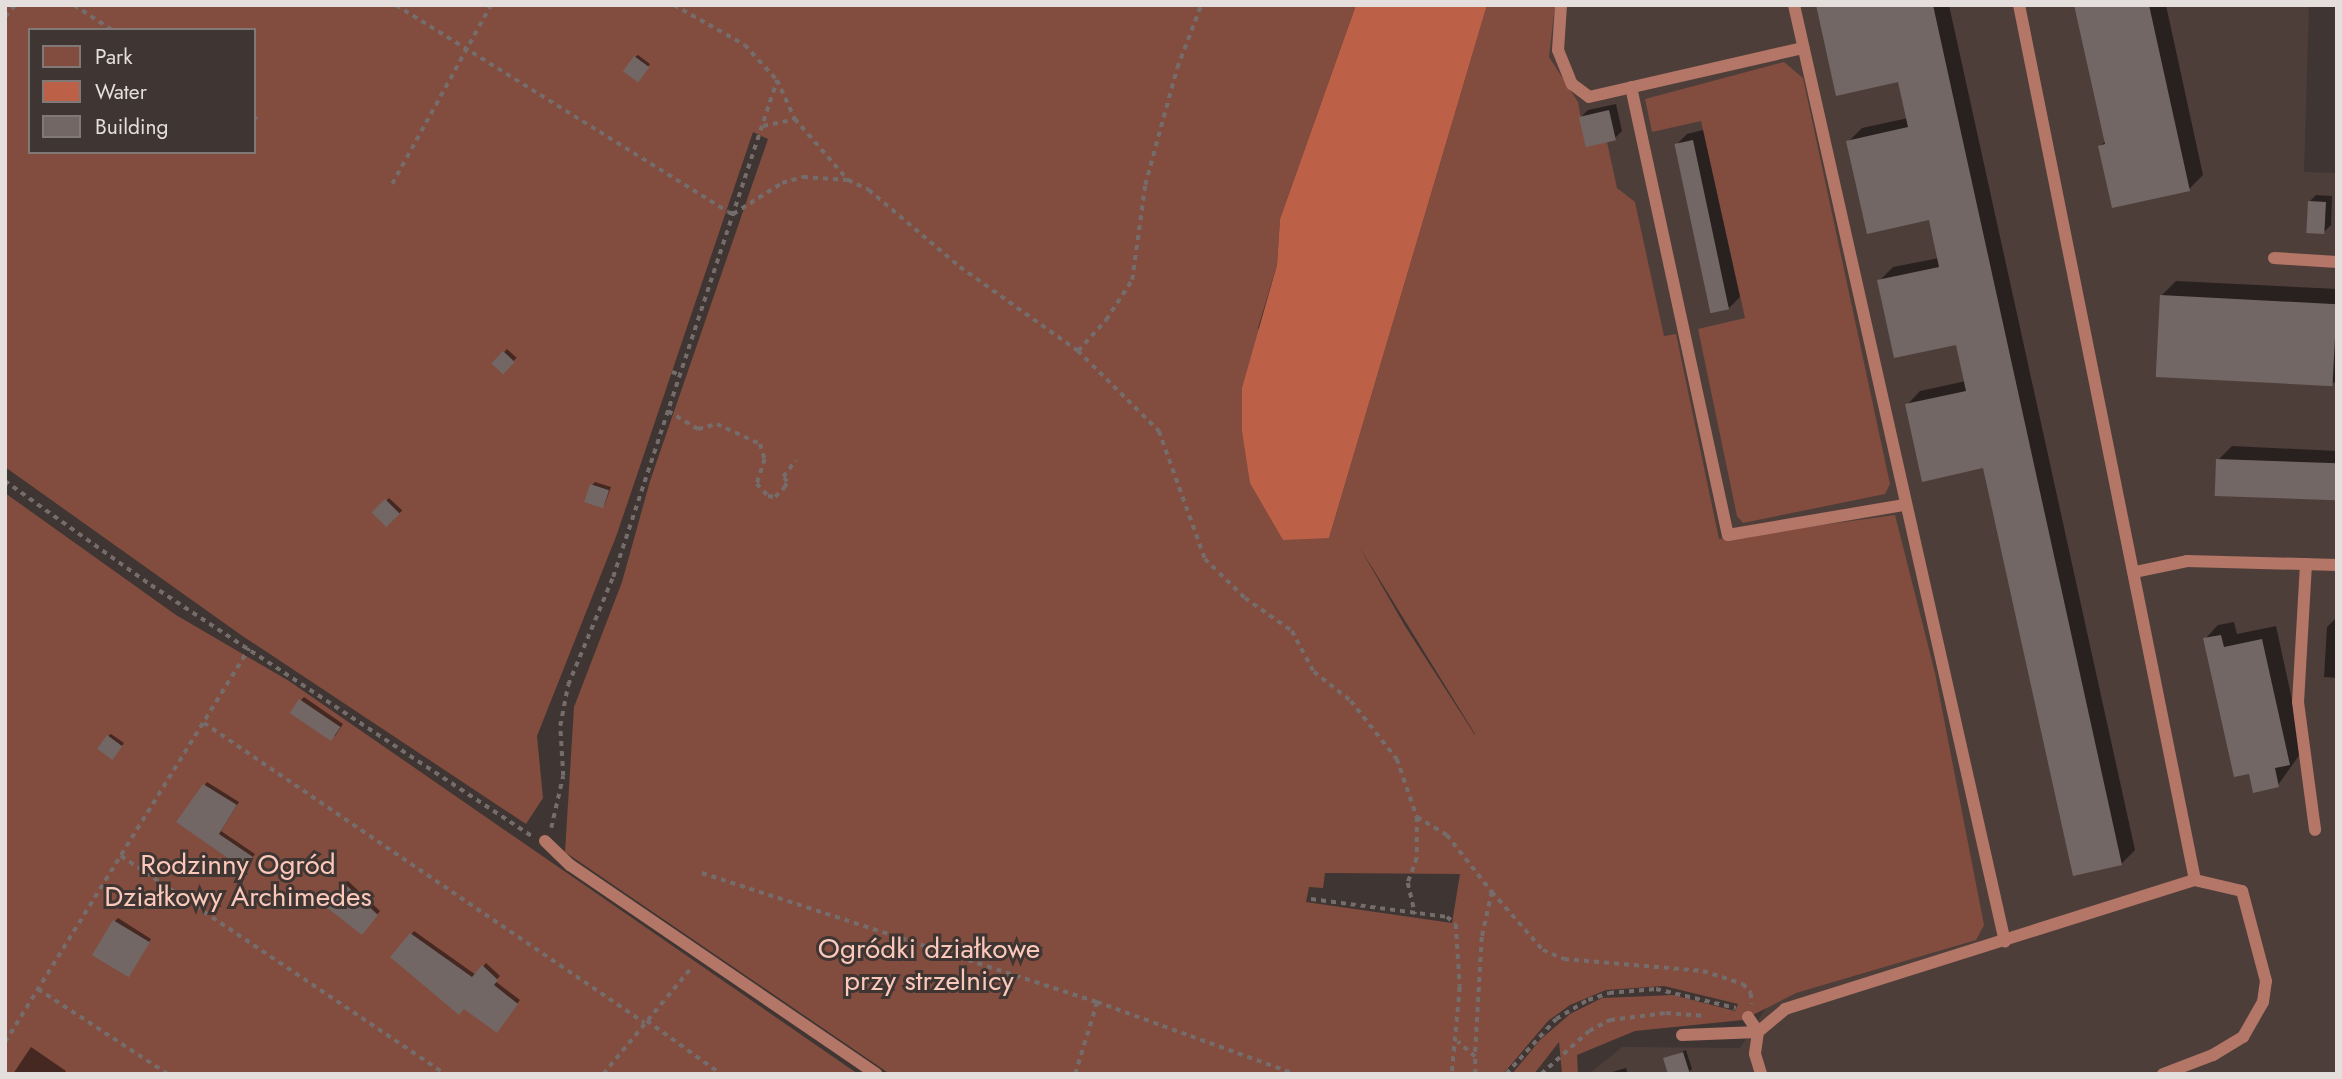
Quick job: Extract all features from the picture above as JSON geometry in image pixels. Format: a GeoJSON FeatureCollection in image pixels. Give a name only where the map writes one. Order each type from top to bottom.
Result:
{"type":"FeatureCollection","features":[{"type":"Feature","properties":{"kind":"lane"},"geometry":{"type":"LineString","coordinates":[[1561,5],[1558,50],[1573,84],[1589,97],[1803,48]]}},
{"type":"Feature","properties":{"kind":"lane"},"geometry":{"type":"LineString","coordinates":[[1794,5],[1904,505],[2005,942]]}},
{"type":"Feature","properties":{"kind":"lane"},"geometry":{"type":"LineString","coordinates":[[2019,5],[2135,572],[2194,880]]}},
{"type":"Feature","properties":{"kind":"lane"},"geometry":{"type":"LineString","coordinates":[[1631,87],[1728,535],[1904,505]]}},
{"type":"Feature","properties":{"kind":"lane"},"geometry":{"type":"LineString","coordinates":[[2274,258],[2337,262]]}},
{"type":"Feature","properties":{"kind":"lane"},"geometry":{"type":"LineString","coordinates":[[2135,572],[2187,561],[2337,565]]}},
{"type":"Feature","properties":{"kind":"lane"},"geometry":{"type":"LineString","coordinates":[[2306,564],[2298,702],[2315,830]]}},
{"type":"Feature","properties":{"kind":"lane"},"geometry":{"type":"LineString","coordinates":[[545,841],[570,865],[876,1074]]}},
{"type":"Feature","properties":{"kind":"lane"},"geometry":{"type":"LineString","coordinates":[[1682,1035],[1758,1032],[1785,1009],[2005,942],[2194,880],[2242,891],[2266,981],[2263,1002],[2243,1037],[2213,1055],[2163,1074]]}},
{"type":"Feature","properties":{"kind":"lane"},"geometry":{"type":"LineString","coordinates":[[1748,1017],[1758,1032],[1755,1054],[1761,1074]]}},
{"type":"Feature","properties":{"kind":"path"},"geometry":{"type":"LineString","coordinates":[[5,17],[15,5]]}},
{"type":"Feature","properties":{"kind":"path"},"geometry":{"type":"LineString","coordinates":[[74,5],[109,28]]}},
{"type":"Feature","properties":{"kind":"path"},"geometry":{"type":"LineString","coordinates":[[396,5],[733,214]]}},
{"type":"Feature","properties":{"kind":"path"},"geometry":{"type":"LineString","coordinates":[[391,184],[491,5]]}},
{"type":"Feature","properties":{"kind":"path"},"geometry":{"type":"LineString","coordinates":[[674,5],[745,46],[777,80],[795,119],[848,180]]}},
{"type":"Feature","properties":{"kind":"path"},"geometry":{"type":"LineString","coordinates":[[1078,351],[1106,320],[1137,267],[1145,185],[1177,68],[1201,5]]}},
{"type":"Feature","properties":{"kind":"path"},"geometry":{"type":"LineString","coordinates":[[5,481],[518,830],[545,841],[563,776],[560,726],[568,685],[613,578],[777,80]]}},
{"type":"Feature","properties":{"kind":"path"},"geometry":{"type":"LineString","coordinates":[[763,126],[795,119]]}},
{"type":"Feature","properties":{"kind":"path"},"geometry":{"type":"LineString","coordinates":[[733,214],[782,183],[803,177],[848,180],[869,190],[961,267],[1078,351],[1158,430],[1205,559],[1245,598],[1292,631],[1314,672],[1358,708],[1403,769],[1408,798],[1417,817],[1417,858],[1408,883],[1415,914]]}},
{"type":"Feature","properties":{"kind":"path"},"geometry":{"type":"LineString","coordinates":[[672,372],[680,375]]}},
{"type":"Feature","properties":{"kind":"path"},"geometry":{"type":"LineString","coordinates":[[668,411],[698,429],[717,424],[760,444],[765,459],[757,484],[768,496],[775,497],[784,488],[787,482],[782,476],[796,460]]}},
{"type":"Feature","properties":{"kind":"path"},"geometry":{"type":"LineString","coordinates":[[5,1042],[249,649]]}},
{"type":"Feature","properties":{"kind":"path"},"geometry":{"type":"LineString","coordinates":[[204,723],[721,1074]]}},
{"type":"Feature","properties":{"kind":"path"},"geometry":{"type":"LineString","coordinates":[[1417,817],[1447,835],[1492,892],[1544,950],[1564,959],[1703,971],[1743,984],[1753,999],[1745,1014],[1726,1004],[1679,992],[1638,989],[1598,996],[1556,1019],[1506,1074]]}},
{"type":"Feature","properties":{"kind":"path"},"geometry":{"type":"LineString","coordinates":[[121,856],[445,1074]]}},
{"type":"Feature","properties":{"kind":"path"},"geometry":{"type":"LineString","coordinates":[[702,873],[1097,1002],[1295,1074]]}},
{"type":"Feature","properties":{"kind":"path"},"geometry":{"type":"LineString","coordinates":[[1475,1074],[1482,937],[1492,892]]}},
{"type":"Feature","properties":{"kind":"path"},"geometry":{"type":"LineString","coordinates":[[1311,899],[1447,917],[1457,923],[1458,1042],[1452,1074]]}},
{"type":"Feature","properties":{"kind":"path"},"geometry":{"type":"LineString","coordinates":[[603,1074],[695,962]]}},
{"type":"Feature","properties":{"kind":"path"},"geometry":{"type":"LineString","coordinates":[[38,989],[168,1074]]}},
{"type":"Feature","properties":{"kind":"path"},"geometry":{"type":"LineString","coordinates":[[1074,1074],[1097,1002]]}},
{"type":"Feature","properties":{"kind":"path"},"geometry":{"type":"LineString","coordinates":[[1541,1074],[1550,1062],[1561,1060],[1589,1031],[1610,1020],[1666,1013],[1711,1017]]}},
{"type":"Feature","properties":{"kind":"path"},"geometry":{"type":"LineString","coordinates":[[1458,1042],[1475,1057]]}},
{"type":"Feature","properties":{"kind":"shaded area"},"geometry":{"type":"Polygon","coordinates":[[[1534,5],[2309,5],[2304,172],[2337,173],[2337,1074],[1589,1074],[1622,1047],[1740,1048],[1802,952],[1534,5]]]}},
{"type":"Feature","properties":{"kind":"green space","name":"Ogródki działkowe przy strzelnicy"},"geometry":{"type":"Polygon","coordinates":[[[5,5],[1356,5],[1280,219],[1277,265],[1258,328],[1329,538],[1487,5],[1555,5],[1549,57],[1578,102],[1586,146],[1607,142],[1617,188],[1635,202],[1664,336],[1676,334],[1719,539],[1895,515],[1935,673],[1984,925],[1976,940],[1796,993],[1743,1020],[1635,1031],[1577,1055],[1578,1074],[1562,1074],[1559,1042],[1534,1074],[1512,1074],[1540,1040],[1570,1014],[1602,998],[1673,995],[1735,1011],[1738,1004],[1664,986],[1606,990],[1570,1005],[1548,1021],[1503,1074],[890,1074],[565,852],[574,707],[622,582],[650,481],[768,139],[753,132],[617,534],[537,736],[543,798],[526,824],[241,635],[5,467],[5,5]],[[1360,548],[1405,626],[1475,735],[1360,548]],[[1325,873],[1323,888],[1309,887],[1306,902],[1452,923],[1460,874],[1325,873]]]}},
{"type":"Feature","properties":{"kind":"green space"},"geometry":{"type":"Polygon","coordinates":[[[1784,62],[1803,78],[1890,484],[1885,494],[1743,523],[1737,516],[1698,329],[1745,318],[1701,121],[1652,132],[1645,99],[1784,62]]]}},
{"type":"Feature","properties":{"kind":"green space","name":"Rodzinny Ogród Działkowy Archimedes"},"geometry":{"type":"Polygon","coordinates":[[[5,493],[176,615],[289,681],[858,1074],[5,1074],[5,493]]]}},
{"type":"Feature","properties":{"kind":"water"},"geometry":{"type":"Polygon","coordinates":[[[1356,5],[1487,5],[1329,538],[1283,540],[1250,483],[1242,431],[1242,388],[1277,265],[1280,219],[1356,5]]]}},
{"type":"Feature","properties":{"kind":"building"},"geometry":{"type":"Polygon","coordinates":[[[1816,5],[1933,5],[2122,865],[2073,876],[1983,468],[1922,482],[1905,404],[1966,391],[1956,345],[1894,358],[1877,280],[1939,267],[1929,220],[1867,234],[1846,141],[1908,127],[1898,82],[1836,96],[1816,5]]]}},
{"type":"Feature","properties":{"kind":"building"},"geometry":{"type":"Polygon","coordinates":[[[2074,5],[2149,5],[2190,191],[2112,208],[2098,146],[2105,144],[2074,5]]]}},
{"type":"Feature","properties":{"kind":"building"},"geometry":{"type":"Polygon","coordinates":[[[634,56],[649,67],[638,83],[623,71],[634,56]]]}},
{"type":"Feature","properties":{"kind":"building"},"geometry":{"type":"Polygon","coordinates":[[[1609,110],[1616,140],[1586,147],[1579,117],[1609,110]]]}},
{"type":"Feature","properties":{"kind":"building"},"geometry":{"type":"Polygon","coordinates":[[[1693,140],[1729,309],[1710,313],[1674,144],[1693,140]]]}},
{"type":"Feature","properties":{"kind":"building"},"geometry":{"type":"Polygon","coordinates":[[[2308,201],[2326,202],[2324,234],[2306,233],[2308,201]]]}},
{"type":"Feature","properties":{"kind":"building"},"geometry":{"type":"Polygon","coordinates":[[[2160,295],[2337,304],[2332,386],[2156,377],[2160,295]]]}},
{"type":"Feature","properties":{"kind":"building"},"geometry":{"type":"Polygon","coordinates":[[[503,351],[515,362],[503,374],[491,363],[503,351]]]}},
{"type":"Feature","properties":{"kind":"building"},"geometry":{"type":"Polygon","coordinates":[[[2216,459],[2337,463],[2336,500],[2215,496],[2216,459]]]}},
{"type":"Feature","properties":{"kind":"building"},"geometry":{"type":"Polygon","coordinates":[[[590,484],[609,490],[603,508],[584,502],[590,484]]]}},
{"type":"Feature","properties":{"kind":"building"},"geometry":{"type":"Polygon","coordinates":[[[385,499],[400,514],[386,527],[372,512],[385,499]]]}},
{"type":"Feature","properties":{"kind":"building"},"geometry":{"type":"Polygon","coordinates":[[[2221,635],[2224,647],[2262,639],[2290,765],[2275,768],[2279,787],[2253,793],[2249,774],[2234,777],[2203,638],[2221,635]]]}},
{"type":"Feature","properties":{"kind":"building"},"geometry":{"type":"Polygon","coordinates":[[[299,699],[340,727],[331,741],[289,713],[299,699]]]}},
{"type":"Feature","properties":{"kind":"building"},"geometry":{"type":"Polygon","coordinates":[[[107,735],[122,746],[112,760],[97,749],[107,735]]]}},
{"type":"Feature","properties":{"kind":"building"},"geometry":{"type":"Polygon","coordinates":[[[203,784],[237,805],[219,834],[253,857],[245,870],[176,822],[203,784]]]}},
{"type":"Feature","properties":{"kind":"building"},"geometry":{"type":"Polygon","coordinates":[[[344,883],[378,915],[362,935],[326,907],[344,883]]]}},
{"type":"Feature","properties":{"kind":"building"},"geometry":{"type":"Polygon","coordinates":[[[113,920],[150,942],[129,977],[92,955],[113,920]]]}},
{"type":"Feature","properties":{"kind":"building"},"geometry":{"type":"Polygon","coordinates":[[[410,933],[472,977],[482,965],[498,980],[494,985],[518,1004],[497,1033],[464,1009],[459,1015],[390,957],[410,933]]]}},
{"type":"Feature","properties":{"kind":"building"},"geometry":{"type":"Polygon","coordinates":[[[1683,1052],[1690,1074],[1668,1074],[1663,1058],[1683,1052]]]}}]}
